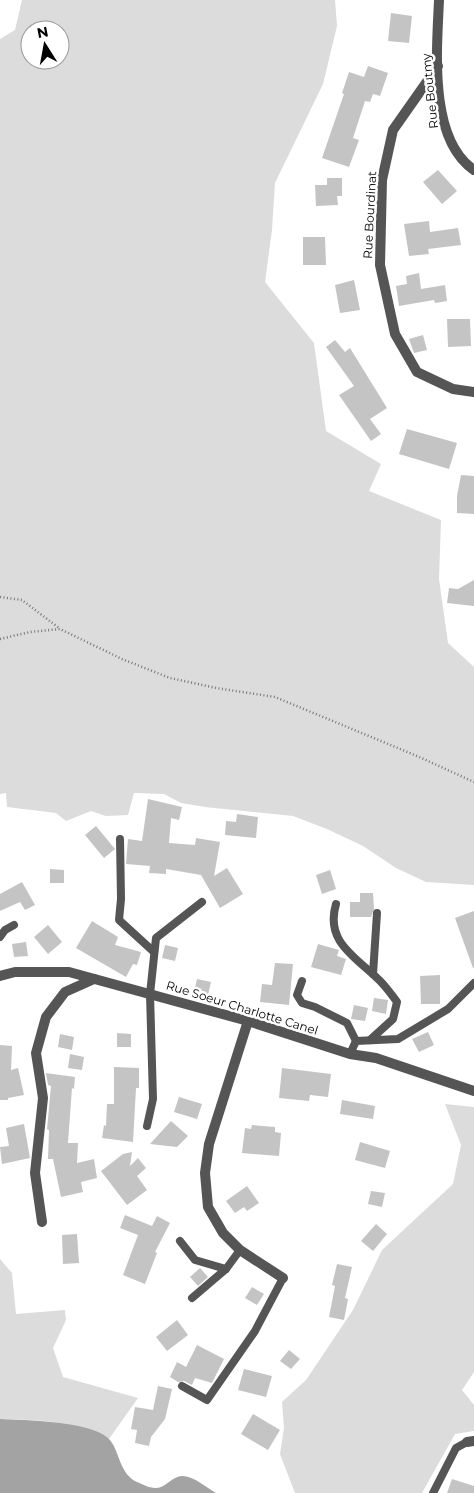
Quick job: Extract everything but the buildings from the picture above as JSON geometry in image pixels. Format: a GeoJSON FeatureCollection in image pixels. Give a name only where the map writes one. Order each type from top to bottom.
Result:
{"type":"FeatureCollection","features":[{"type":"Feature","properties":{"kind":"street","name":"Rue Boutmy"},"geometry":{"type":"LineString","coordinates":[[439,0],[438,66],[441,105],[447,133],[457,152],[466,164],[474,170]]}},
{"type":"Feature","properties":{"kind":"street","name":"Rue Bourdinat"},"geometry":{"type":"LineString","coordinates":[[438,66],[393,130],[382,180],[380,265],[395,334],[417,372],[452,390],[474,392]]}},
{"type":"Feature","properties":{"kind":"street","name":"Rue Soeur Charlotte Canel"},"geometry":{"type":"LineString","coordinates":[[0,976],[16,972],[69,972],[248,1021],[350,1054],[376,1058],[474,1090]]}},
{"type":"Feature","properties":{"kind":"street"},"geometry":{"type":"LineString","coordinates":[[42,1222],[35,1173],[43,1098],[36,1053],[46,1017],[65,992],[94,979]]}},
{"type":"Feature","properties":{"kind":"street"},"geometry":{"type":"LineString","coordinates":[[248,1021],[209,1144],[205,1173],[208,1206],[223,1233],[240,1250],[283,1278]]}},
{"type":"Feature","properties":{"kind":"lane"},"geometry":{"type":"LineString","coordinates":[[120,840],[121,899],[119,920],[154,952]]}},
{"type":"Feature","properties":{"kind":"lane"},"geometry":{"type":"LineString","coordinates":[[147,1126],[153,1099],[150,994],[156,938],[202,902]]}},
{"type":"Feature","properties":{"kind":"lane"},"geometry":{"type":"LineString","coordinates":[[336,904],[334,927],[339,942],[397,1002],[394,1019],[370,1040]]}},
{"type":"Feature","properties":{"kind":"lane"},"geometry":{"type":"LineString","coordinates":[[372,974],[377,914]]}},
{"type":"Feature","properties":{"kind":"lane"},"geometry":{"type":"LineString","coordinates":[[0,937],[5,930],[14,925]]}},
{"type":"Feature","properties":{"kind":"lane"},"geometry":{"type":"LineString","coordinates":[[302,980],[297,995],[302,1003],[315,1007],[347,1023],[356,1041]]}},
{"type":"Feature","properties":{"kind":"lane"},"geometry":{"type":"LineString","coordinates":[[356,1041],[398,1039],[448,1009],[474,984]]}},
{"type":"Feature","properties":{"kind":"lane"},"geometry":{"type":"LineString","coordinates":[[350,1054],[356,1041]]}},
{"type":"Feature","properties":{"kind":"lane"},"geometry":{"type":"LineString","coordinates":[[180,1241],[195,1260],[226,1270]]}},
{"type":"Feature","properties":{"kind":"lane"},"geometry":{"type":"LineString","coordinates":[[192,1298],[226,1270],[240,1250]]}},
{"type":"Feature","properties":{"kind":"lane"},"geometry":{"type":"LineString","coordinates":[[182,1386],[207,1400],[255,1331],[283,1278]]}},
{"type":"Feature","properties":{"kind":"lane"},"geometry":{"type":"LineString","coordinates":[[433,1493],[456,1448],[470,1442]]}},
{"type":"Feature","properties":{"kind":"path"},"geometry":{"type":"LineString","coordinates":[[0,597],[22,600],[60,629],[122,659],[170,678],[216,688],[274,697],[417,756],[474,782]]}},
{"type":"Feature","properties":{"kind":"path"},"geometry":{"type":"LineString","coordinates":[[0,639],[30,632],[60,629]]}},
{"type":"Feature","properties":{"kind":"shaded area"},"geometry":{"type":"Polygon","coordinates":[[[22,0],[335,0],[337,26],[323,84],[275,183],[272,230],[265,282],[314,343],[326,431],[381,464],[369,491],[441,520],[439,579],[448,643],[474,667],[474,885],[426,882],[396,868],[363,846],[293,816],[181,803],[164,794],[134,793],[128,815],[106,816],[91,811],[66,821],[56,813],[7,807],[6,793],[0,794],[0,39],[15,30],[22,0]]]}},
{"type":"Feature","properties":{"kind":"shaded area"},"geometry":{"type":"Polygon","coordinates":[[[445,1104],[474,1107],[474,1372],[462,1390],[474,1405],[474,1431],[455,1434],[422,1493],[295,1493],[280,1454],[284,1428],[282,1402],[306,1380],[353,1310],[382,1250],[453,1184],[461,1145],[445,1104]]]}},
{"type":"Feature","properties":{"kind":"shaded area"},"geometry":{"type":"Polygon","coordinates":[[[0,1259],[12,1273],[16,1314],[65,1310],[66,1320],[53,1348],[63,1377],[138,1398],[109,1439],[83,1428],[56,1422],[0,1419],[0,1259]]]}},
{"type":"Feature","properties":{"kind":"shaded area"},"geometry":{"type":"Polygon","coordinates":[[[0,1419],[56,1422],[99,1432],[112,1443],[126,1473],[137,1482],[159,1488],[182,1476],[196,1480],[216,1493],[0,1493],[0,1419]]]}}]}
